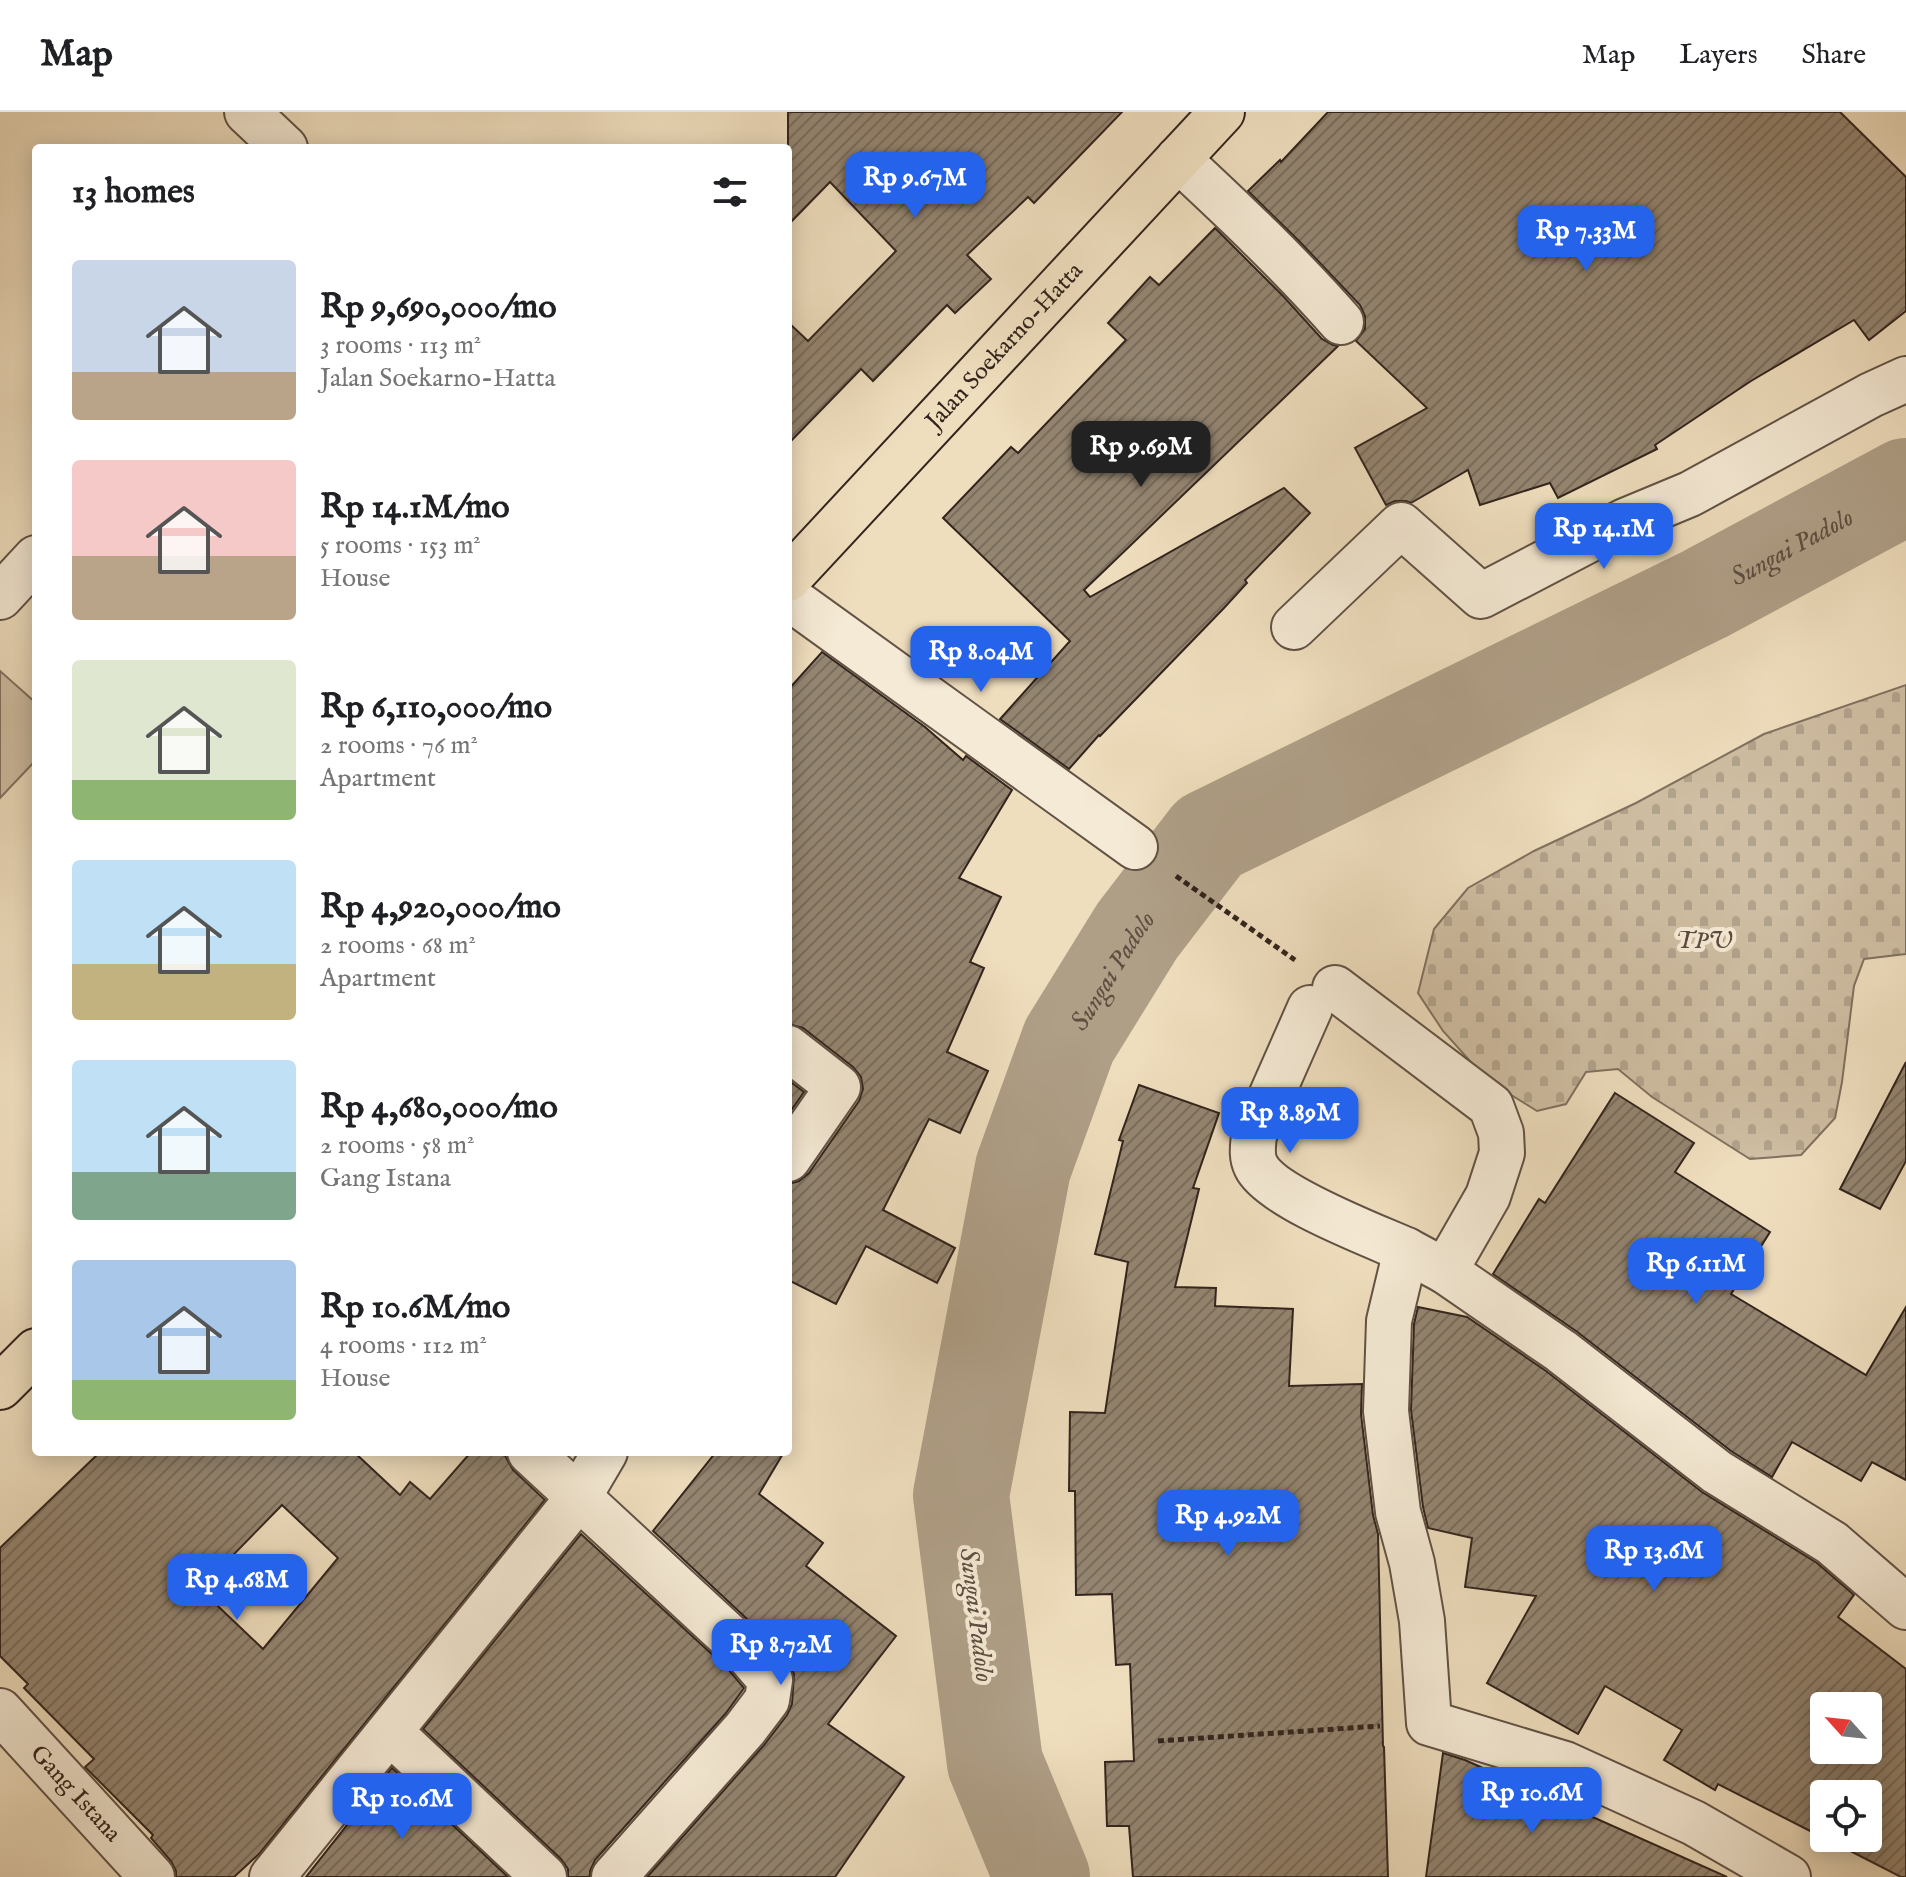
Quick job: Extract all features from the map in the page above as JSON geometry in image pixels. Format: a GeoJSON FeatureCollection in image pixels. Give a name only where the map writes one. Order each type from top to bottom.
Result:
{"type":"FeatureCollection","features":[{"type":"Feature","properties":{"kind":"highway","name":"Jalan Soekarno-Hatta"},"geometry":{"type":"LineString","coordinates":[[792,575],[1178,159],[1215,114]]}},
{"type":"Feature","properties":{"kind":"highway"},"geometry":{"type":"LineString","coordinates":[[0,1387],[32,1355]]}},
{"type":"Feature","properties":{"kind":"street"},"geometry":{"type":"LineString","coordinates":[[247,112],[281,144]]}},
{"type":"Feature","properties":{"kind":"street"},"geometry":{"type":"LineString","coordinates":[[1178,159],[1252,228],[1341,322]]}},
{"type":"Feature","properties":{"kind":"street"},"geometry":{"type":"LineString","coordinates":[[1294,627],[1401,525],[1481,596],[1625,521],[1690,494],[1906,379]]}},
{"type":"Feature","properties":{"kind":"street"},"geometry":{"type":"LineString","coordinates":[[0,597],[32,562]]}},
{"type":"Feature","properties":{"kind":"street"},"geometry":{"type":"LineString","coordinates":[[792,600],[1135,847]]}},
{"type":"Feature","properties":{"kind":"street"},"geometry":{"type":"LineString","coordinates":[[1445,1271],[1488,1196],[1502,1153],[1501,1133],[1491,1106],[1322,998],[1254,1135],[1252,1151],[1255,1165],[1262,1175],[1278,1190],[1445,1271],[1561,1351],[1717,1472],[1832,1543],[1903,1598]]}},
{"type":"Feature","properties":{"kind":"street"},"geometry":{"type":"LineString","coordinates":[[792,1051],[838,1087],[792,1153]]}},
{"type":"Feature","properties":{"kind":"street"},"geometry":{"type":"LineString","coordinates":[[1406,1250],[1389,1321],[1386,1411],[1398,1512],[1412,1563],[1422,1621],[1429,1723],[1565,1764],[1694,1823],[1788,1877]]}},
{"type":"Feature","properties":{"kind":"street"},"geometry":{"type":"LineString","coordinates":[[534,1456],[746,1652],[770,1680],[767,1700],[745,1729],[614,1877]]}},
{"type":"Feature","properties":{"kind":"street"},"geometry":{"type":"LineString","coordinates":[[272,1877],[578,1498],[603,1456]]}},
{"type":"Feature","properties":{"kind":"street","name":"Gang Istana"},"geometry":{"type":"LineString","coordinates":[[0,1711],[152,1877]]}},
{"type":"Feature","properties":{"kind":"street"},"geometry":{"type":"LineString","coordinates":[[390,1732],[544,1877]]}},
{"type":"Feature","properties":{"kind":"path"},"geometry":{"type":"LineString","coordinates":[[1135,847],[1322,998]]}},
{"type":"Feature","properties":{"kind":"path"},"geometry":{"type":"LineString","coordinates":[[1158,1741],[1429,1723]]}},
{"type":"Feature","properties":{"kind":"green space"},"geometry":{"type":"Polygon","coordinates":[[[0,671],[32,699],[32,764],[0,798],[0,671]]]}},
{"type":"Feature","properties":{"kind":"green space","name":"TPU"},"geometry":{"type":"Polygon","coordinates":[[[1906,685],[1906,954],[1864,959],[1854,986],[1835,1118],[1801,1155],[1750,1159],[1652,1097],[1618,1069],[1586,1072],[1566,1104],[1537,1111],[1487,1080],[1443,1031],[1418,993],[1434,929],[1468,888],[1764,734],[1906,685]]]}},
{"type":"Feature","properties":{"kind":"building"},"geometry":{"type":"Polygon","coordinates":[[[788,112],[1122,112],[1034,203],[1028,197],[967,255],[991,279],[955,313],[947,305],[873,381],[861,369],[792,440],[792,326],[808,341],[896,251],[830,182],[792,221],[792,144],[788,144],[788,112]]]}},
{"type":"Feature","properties":{"kind":"building"},"geometry":{"type":"Polygon","coordinates":[[[1328,112],[1840,112],[1906,177],[1906,311],[1869,340],[1854,320],[1751,381],[1655,445],[1657,449],[1558,498],[1550,483],[1480,505],[1468,470],[1411,503],[1395,501],[1386,505],[1355,448],[1427,408],[1356,341],[1365,329],[1365,316],[1360,305],[1248,191],[1281,162],[1328,112]]]}},
{"type":"Feature","properties":{"kind":"building"},"geometry":{"type":"Polygon","coordinates":[[[1215,228],[1322,339],[1338,346],[1084,590],[1090,597],[1284,488],[1310,513],[1245,580],[1247,583],[1224,608],[1069,769],[1000,719],[1070,641],[943,518],[1011,447],[1018,453],[1126,340],[1108,323],[1150,277],[1159,285],[1215,228]]]}},
{"type":"Feature","properties":{"kind":"building"},"geometry":{"type":"Polygon","coordinates":[[[822,652],[925,727],[963,760],[966,756],[1012,790],[959,878],[1001,897],[970,962],[984,968],[947,1052],[988,1071],[960,1133],[929,1119],[883,1210],[955,1248],[937,1283],[866,1246],[836,1304],[792,1282],[792,1183],[809,1173],[859,1101],[863,1089],[861,1077],[853,1067],[803,1028],[792,1025],[792,686],[822,652]]]}},
{"type":"Feature","properties":{"kind":"building"},"geometry":{"type":"Polygon","coordinates":[[[1906,1062],[1906,1161],[1880,1209],[1840,1189],[1906,1062]]]}},
{"type":"Feature","properties":{"kind":"building"},"geometry":{"type":"Polygon","coordinates":[[[792,1083],[804,1092],[792,1109],[792,1083]]]}},
{"type":"Feature","properties":{"kind":"building"},"geometry":{"type":"Polygon","coordinates":[[[1139,1085],[1219,1113],[1193,1188],[1199,1189],[1175,1287],[1216,1288],[1215,1306],[1293,1309],[1289,1386],[1362,1384],[1361,1414],[1378,1534],[1388,1877],[1133,1877],[1129,1826],[1107,1826],[1105,1762],[1134,1761],[1130,1664],[1116,1665],[1112,1594],[1076,1595],[1075,1491],[1069,1491],[1070,1412],[1105,1413],[1128,1262],[1095,1254],[1123,1141],[1119,1140],[1139,1085]]]}},
{"type":"Feature","properties":{"kind":"building"},"geometry":{"type":"Polygon","coordinates":[[[1615,1093],[1694,1143],[1675,1172],[1770,1232],[1731,1294],[1866,1375],[1906,1307],[1906,1480],[1872,1462],[1861,1481],[1792,1442],[1772,1477],[1731,1451],[1576,1331],[1493,1274],[1539,1199],[1545,1203],[1615,1093]]]}},
{"type":"Feature","properties":{"kind":"building"},"geometry":{"type":"Polygon","coordinates":[[[1418,1307],[1467,1317],[1546,1371],[1702,1492],[1817,1563],[1854,1595],[1838,1617],[1906,1669],[1906,1877],[1852,1852],[1882,1852],[1882,1780],[1810,1780],[1810,1831],[1718,1784],[1715,1790],[1664,1760],[1682,1730],[1605,1686],[1578,1734],[1487,1683],[1536,1596],[1465,1587],[1472,1538],[1428,1528],[1411,1410],[1414,1324],[1418,1307]]]}},
{"type":"Feature","properties":{"kind":"building"},"geometry":{"type":"Polygon","coordinates":[[[96,1456],[358,1456],[400,1495],[410,1482],[430,1499],[468,1456],[505,1456],[513,1470],[545,1500],[260,1853],[234,1877],[176,1877],[171,1861],[151,1838],[153,1835],[85,1767],[94,1759],[24,1688],[28,1684],[0,1656],[0,1548],[96,1456]],[[282,1505],[200,1589],[263,1649],[338,1558],[282,1505]]]}},
{"type":"Feature","properties":{"kind":"building"},"geometry":{"type":"Polygon","coordinates":[[[713,1456],[782,1456],[759,1494],[823,1543],[806,1566],[896,1636],[828,1724],[904,1777],[835,1877],[647,1877],[787,1715],[792,1704],[794,1674],[763,1634],[653,1531],[713,1456]]]}},
{"type":"Feature","properties":{"kind":"building"},"geometry":{"type":"Polygon","coordinates":[[[581,1534],[728,1669],[744,1688],[726,1713],[595,1860],[590,1877],[568,1877],[568,1869],[561,1859],[423,1729],[581,1534]]]}},
{"type":"Feature","properties":{"kind":"building"},"geometry":{"type":"Polygon","coordinates":[[[1443,1753],[1465,1760],[1727,1877],[1426,1877],[1443,1753]]]}},
{"type":"Feature","properties":{"kind":"building"},"geometry":{"type":"Polygon","coordinates":[[[392,1768],[508,1877],[306,1877],[392,1768]]]}},
{"type":"Feature","properties":{"kind":"waterway","name":"Sungai Padolo"},"geometry":{"type":"LineString","coordinates":[[1042,1877],[995,1763],[961,1495],[1023,1168],[1069,1041],[1137,931],[1209,837],[1705,594],[1906,486]]}}]}
